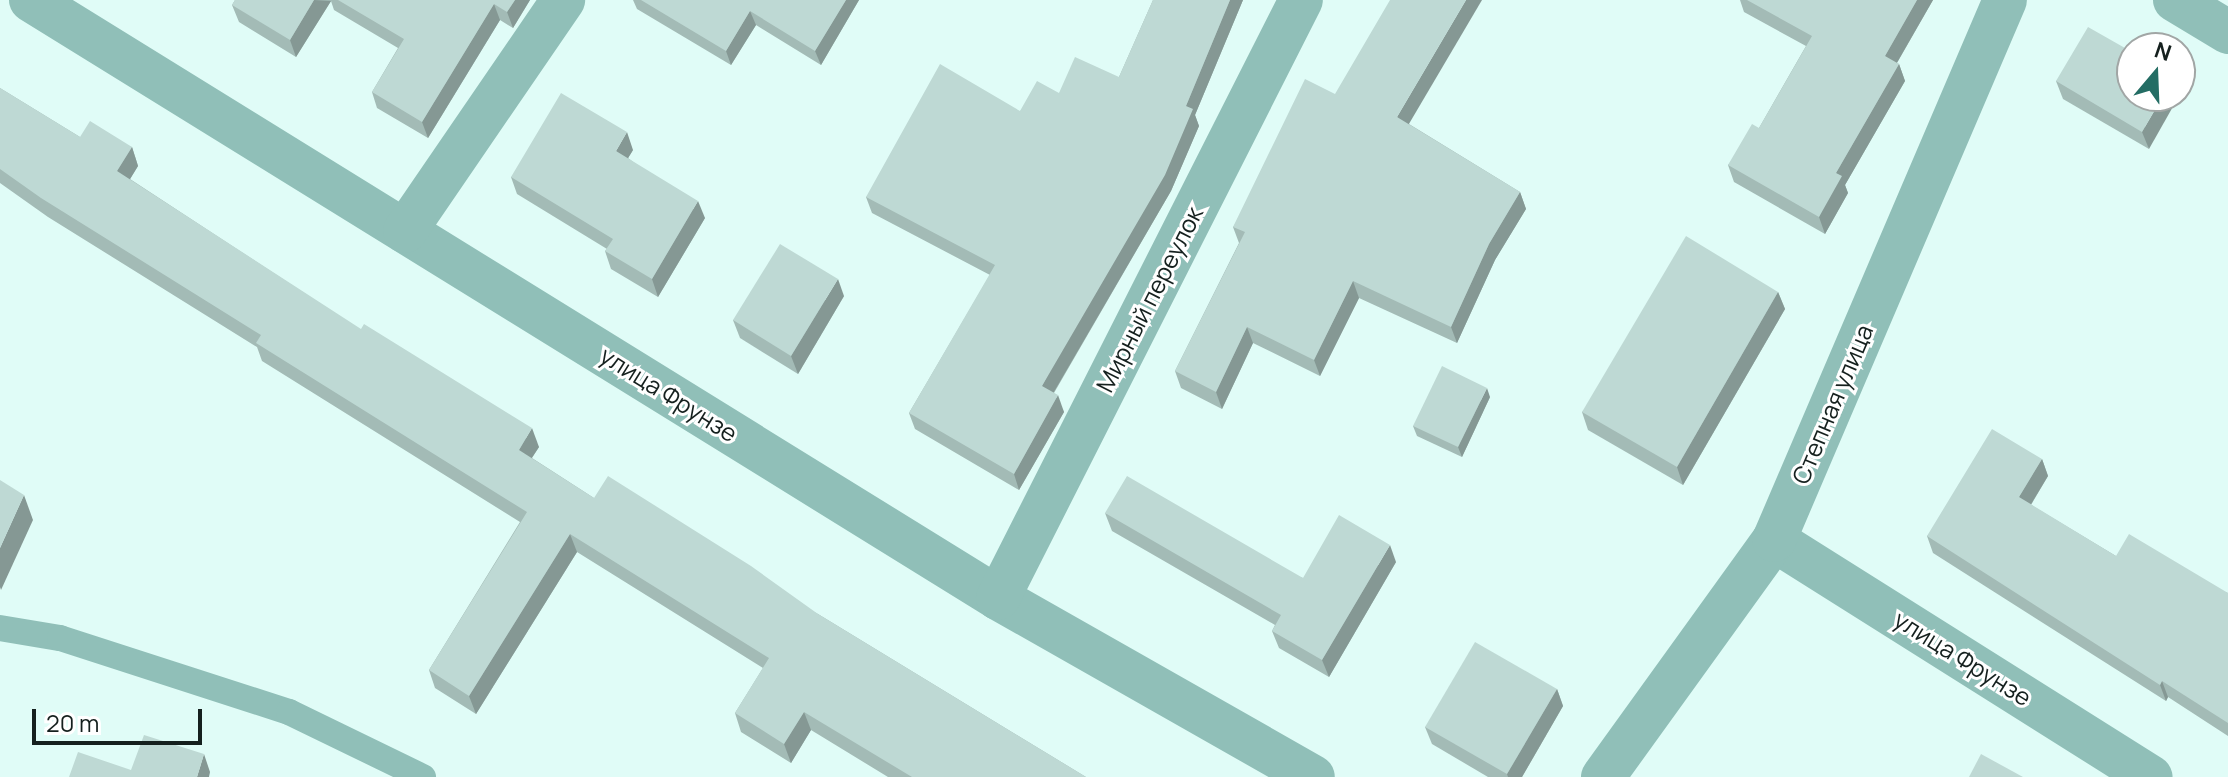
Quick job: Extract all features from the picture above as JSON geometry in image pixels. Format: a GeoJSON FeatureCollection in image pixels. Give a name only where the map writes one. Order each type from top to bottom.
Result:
{"type":"FeatureCollection","features":[{"type":"Feature","properties":{"kind":"street","name":"улица Фрунзе"},"geometry":{"type":"LineString","coordinates":[[31,0],[998,598],[1313,777]]}},
{"type":"Feature","properties":{"kind":"street"},"geometry":{"type":"LineString","coordinates":[[405,231],[563,0]]}},
{"type":"Feature","properties":{"kind":"street","name":"Мирный переулок"},"geometry":{"type":"LineString","coordinates":[[998,598],[1301,0]]}},
{"type":"Feature","properties":{"kind":"street","name":"Степная улица"},"geometry":{"type":"LineString","coordinates":[[1603,777],[1774,540],[2005,0]]}},
{"type":"Feature","properties":{"kind":"street"},"geometry":{"type":"LineString","coordinates":[[2175,0],[2228,32]]}},
{"type":"Feature","properties":{"kind":"street","name":"улица Фрунзе"},"geometry":{"type":"LineString","coordinates":[[1774,540],[2151,777]]}},
{"type":"Feature","properties":{"kind":"lane"},"geometry":{"type":"LineString","coordinates":[[0,628],[60,638],[289,712],[423,777]]}},
{"type":"Feature","properties":{"kind":"building"},"geometry":{"type":"Polygon","coordinates":[[[235,0],[314,0],[290,40],[232,5],[235,0]]]}},
{"type":"Feature","properties":{"kind":"building"},"geometry":{"type":"Polygon","coordinates":[[[338,0],[515,0],[507,12],[494,4],[422,122],[372,92],[404,39],[338,0]]]}},
{"type":"Feature","properties":{"kind":"building"},"geometry":{"type":"Polygon","coordinates":[[[641,0],[846,0],[815,51],[750,11],[726,51],[641,0]]]}},
{"type":"Feature","properties":{"kind":"building"},"geometry":{"type":"Polygon","coordinates":[[[1153,0],[1230,0],[1186,106],[1193,109],[1165,175],[1042,386],[1058,395],[1014,474],[909,413],[995,265],[866,197],[940,64],[1020,111],[1037,81],[1059,93],[1075,57],[1119,77],[1153,0]]]}},
{"type":"Feature","properties":{"kind":"building"},"geometry":{"type":"Polygon","coordinates":[[[1390,0],[1466,0],[1397,117],[1520,192],[1489,244],[1451,327],[1353,281],[1314,360],[1247,327],[1216,392],[1175,371],[1245,232],[1233,227],[1305,79],[1335,94],[1390,0]]]}},
{"type":"Feature","properties":{"kind":"building"},"geometry":{"type":"Polygon","coordinates":[[[1747,0],[1917,0],[1885,56],[1899,64],[1836,173],[1842,176],[1819,217],[1728,165],[1752,124],[1759,128],[1812,36],[1747,0]]]}},
{"type":"Feature","properties":{"kind":"building"},"geometry":{"type":"Polygon","coordinates":[[[2088,27],[2116,43],[2116,112],[2154,112],[2142,132],[2056,81],[2088,27]]]}},
{"type":"Feature","properties":{"kind":"building"},"geometry":{"type":"Polygon","coordinates":[[[0,88],[80,137],[90,121],[132,147],[117,171],[361,329],[364,324],[532,428],[519,450],[594,498],[608,476],[751,566],[818,614],[1086,777],[912,777],[804,712],[784,744],[735,713],[769,658],[570,534],[469,696],[429,670],[527,512],[256,343],[261,335],[41,198],[0,169],[0,88]]]}},
{"type":"Feature","properties":{"kind":"building"},"geometry":{"type":"Polygon","coordinates":[[[561,93],[627,132],[616,151],[698,201],[652,279],[605,251],[613,239],[511,177],[561,93]]]}},
{"type":"Feature","properties":{"kind":"building"},"geometry":{"type":"Polygon","coordinates":[[[1686,236],[1778,292],[1677,467],[1582,412],[1686,236]]]}},
{"type":"Feature","properties":{"kind":"building"},"geometry":{"type":"Polygon","coordinates":[[[780,244],[838,279],[791,356],[733,320],[780,244]]]}},
{"type":"Feature","properties":{"kind":"building"},"geometry":{"type":"Polygon","coordinates":[[[1442,366],[1487,388],[1458,447],[1413,426],[1442,366]]]}},
{"type":"Feature","properties":{"kind":"building"},"geometry":{"type":"Polygon","coordinates":[[[1992,429],[2042,459],[2019,497],[2116,556],[2129,534],[2228,593],[2228,723],[2162,681],[2160,685],[1927,536],[1992,429]]]}},
{"type":"Feature","properties":{"kind":"building"},"geometry":{"type":"Polygon","coordinates":[[[1127,476],[1303,578],[1339,515],[1390,545],[1322,660],[1272,631],[1281,615],[1105,513],[1127,476]]]}},
{"type":"Feature","properties":{"kind":"building"},"geometry":{"type":"Polygon","coordinates":[[[0,480],[24,495],[0,548],[0,480]]]}},
{"type":"Feature","properties":{"kind":"building"},"geometry":{"type":"Polygon","coordinates":[[[1475,642],[1557,689],[1507,774],[1425,727],[1475,642]]]}},
{"type":"Feature","properties":{"kind":"building"},"geometry":{"type":"Polygon","coordinates":[[[144,735],[204,754],[197,777],[69,777],[78,752],[131,770],[144,735]]]}},
{"type":"Feature","properties":{"kind":"building"},"geometry":{"type":"Polygon","coordinates":[[[1981,754],[2023,777],[1969,777],[1981,754]]]}}]}
